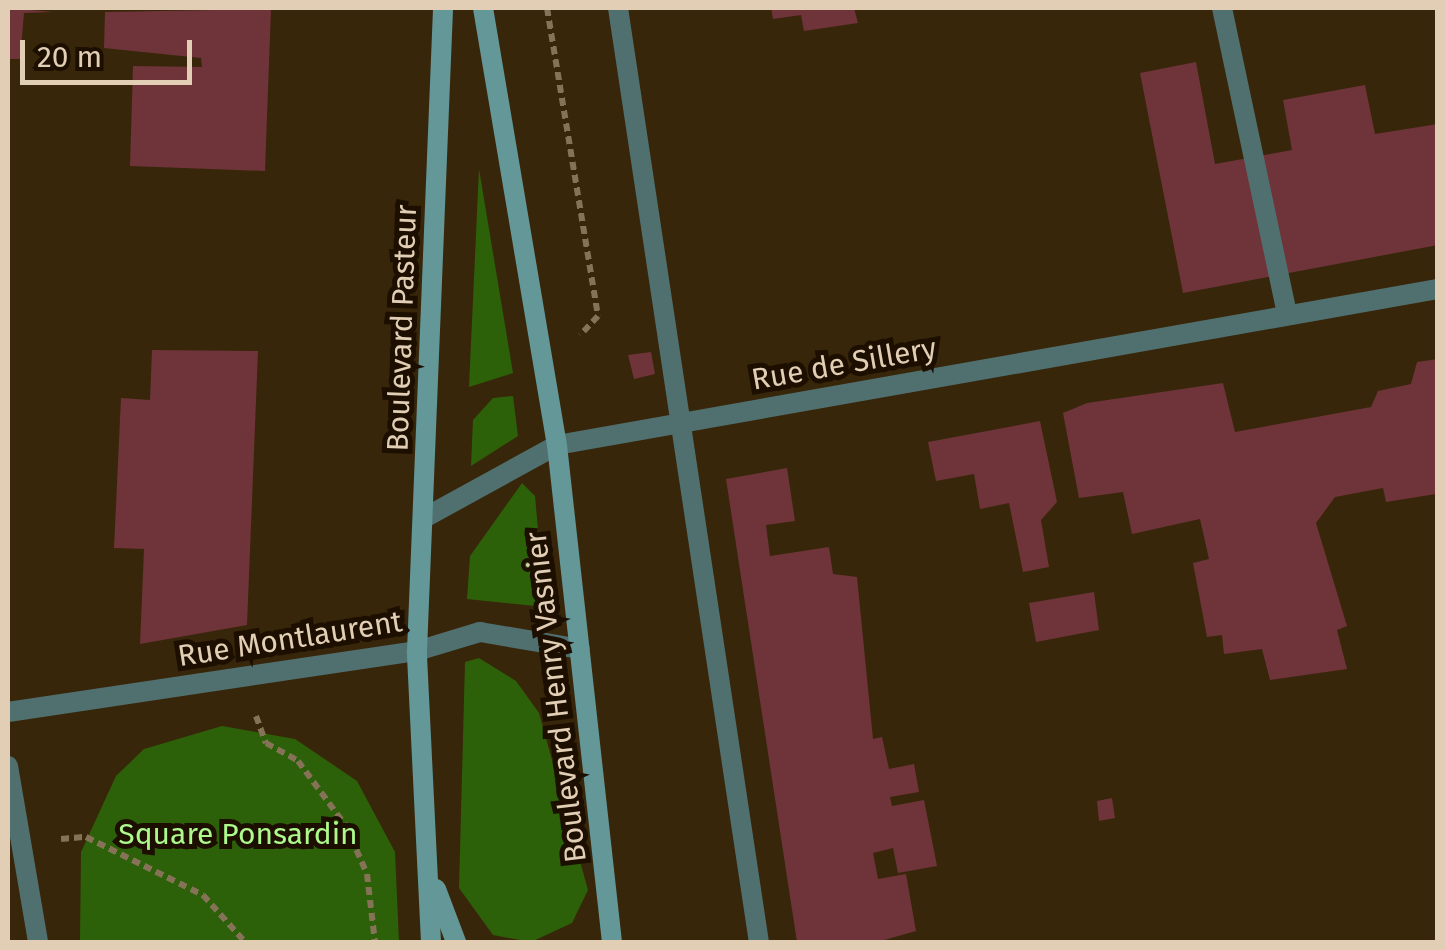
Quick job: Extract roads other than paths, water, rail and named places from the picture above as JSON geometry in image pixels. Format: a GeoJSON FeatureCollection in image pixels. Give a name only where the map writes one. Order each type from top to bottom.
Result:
{"type":"FeatureCollection","features":[{"type":"Feature","properties":{"kind":"main road","name":"Boulevard Pasteur"},"geometry":{"type":"LineString","coordinates":[[432,942],[417,651],[426,516],[443,8]]}},
{"type":"Feature","properties":{"kind":"main road"},"geometry":{"type":"LineString","coordinates":[[483,8],[557,446]]}},
{"type":"Feature","properties":{"kind":"main road","name":"Boulevard Henry Vasnier"},"geometry":{"type":"LineString","coordinates":[[557,446],[612,942]]}},
{"type":"Feature","properties":{"kind":"main road"},"geometry":{"type":"LineString","coordinates":[[430,873],[456,942]]}},
{"type":"Feature","properties":{"kind":"street"},"geometry":{"type":"LineString","coordinates":[[618,8],[758,942]]}},
{"type":"Feature","properties":{"kind":"street"},"geometry":{"type":"LineString","coordinates":[[1222,8],[1287,316]]}},
{"type":"Feature","properties":{"kind":"street","name":"Rue de Sillery"},"geometry":{"type":"LineString","coordinates":[[426,516],[557,446],[1438,289]]}},
{"type":"Feature","properties":{"kind":"street","name":"Rue Montlaurent"},"geometry":{"type":"LineString","coordinates":[[8,712],[417,651],[480,632],[580,649]]}},
{"type":"Feature","properties":{"kind":"street"},"geometry":{"type":"LineString","coordinates":[[8,766],[38,942]]}},
{"type":"Feature","properties":{"kind":"park label","name":"Square Ponsardin"},"geometry":{"type":"Point","coordinates":[238,834]}}]}
